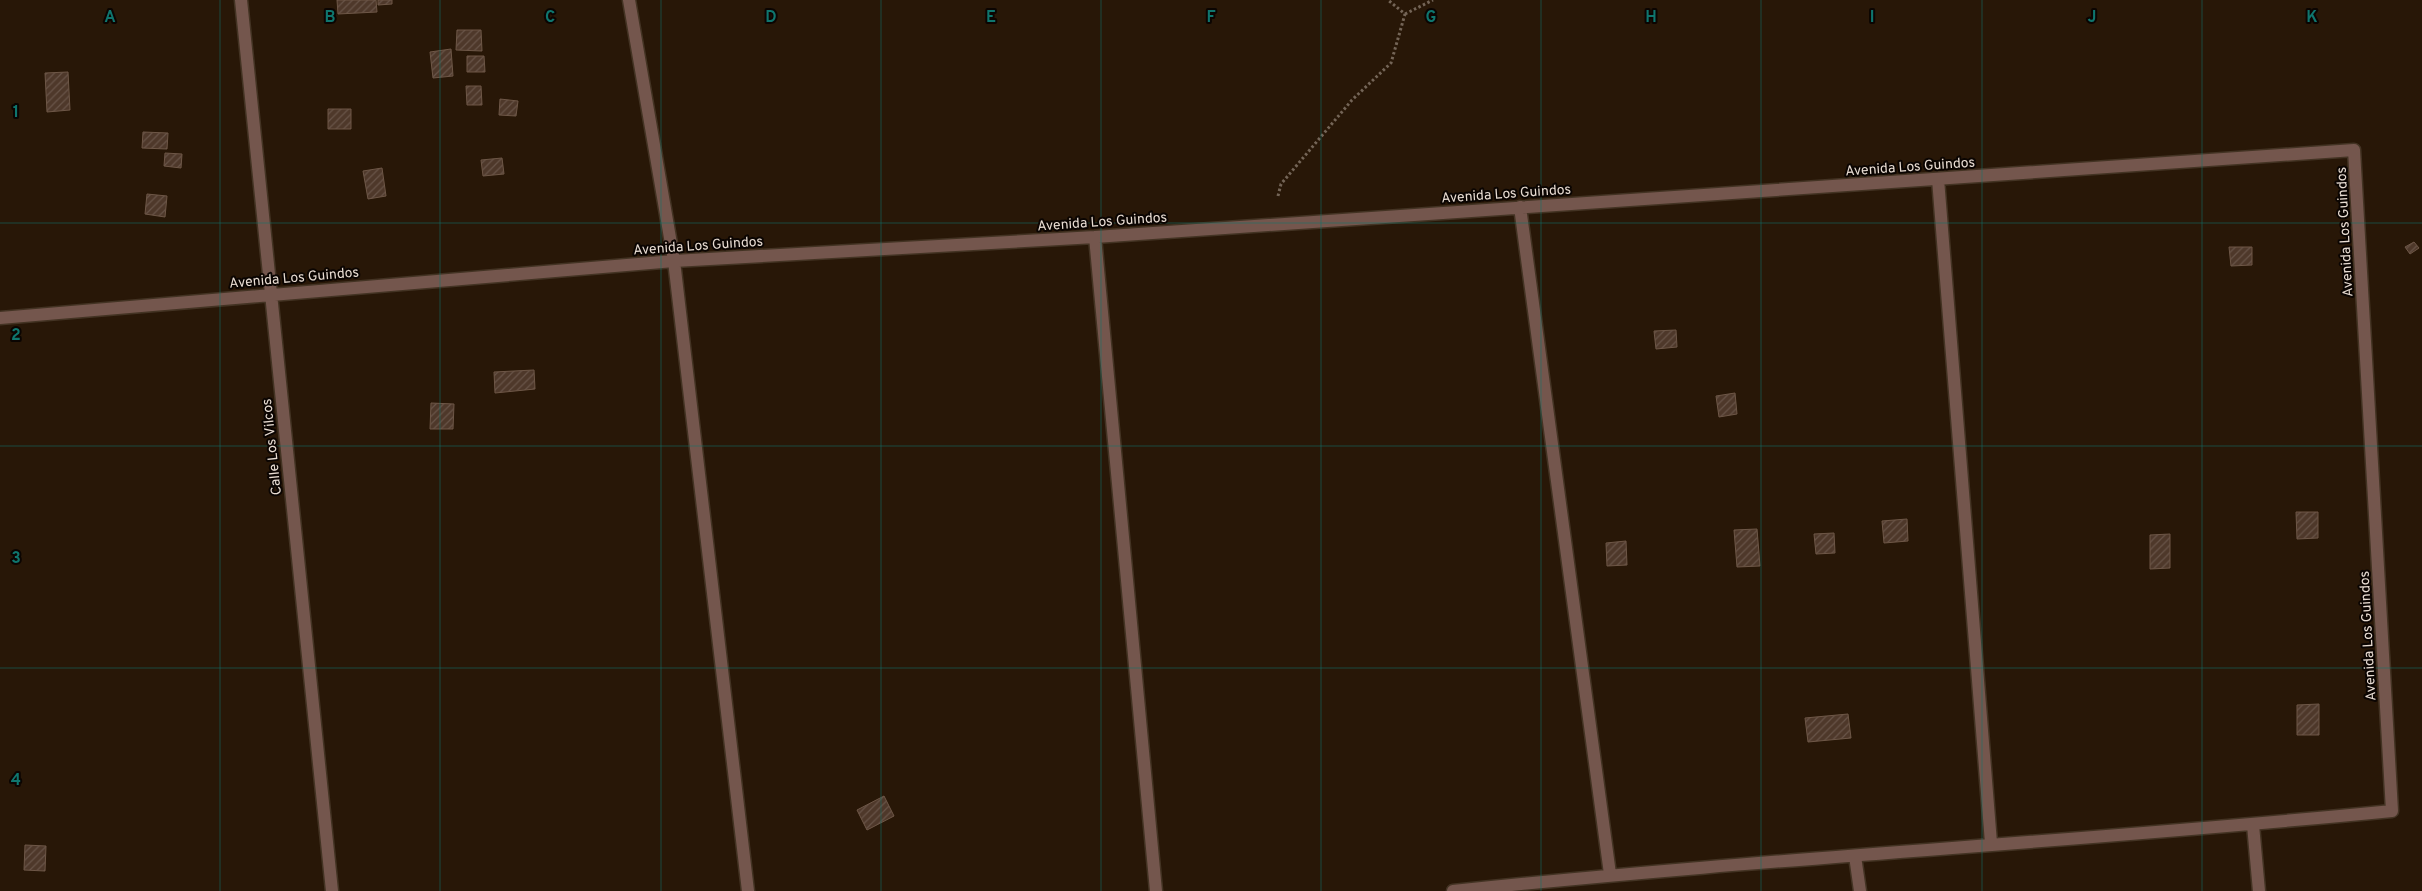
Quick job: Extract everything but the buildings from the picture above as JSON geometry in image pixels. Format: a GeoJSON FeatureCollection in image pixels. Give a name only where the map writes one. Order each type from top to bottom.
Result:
{"type":"FeatureCollection","features":[{"type":"Feature","properties":{"kind":"street","name":"Calle Los Vilcos"},"geometry":{"type":"LineString","coordinates":[[242,0],[270,294],[332,891]]}},
{"type":"Feature","properties":{"kind":"street"},"geometry":{"type":"LineString","coordinates":[[629,0],[674,261],[748,891]]}},
{"type":"Feature","properties":{"kind":"street","name":"Avenida Los Guindos"},"geometry":{"type":"LineString","coordinates":[[0,318],[674,261],[1095,237],[2354,150],[2392,811],[2253,825]]}},
{"type":"Feature","properties":{"kind":"street"},"geometry":{"type":"LineString","coordinates":[[1938,179],[1991,843]]}},
{"type":"Feature","properties":{"kind":"street"},"geometry":{"type":"LineString","coordinates":[[1520,208],[1610,874]]}},
{"type":"Feature","properties":{"kind":"street"},"geometry":{"type":"LineString","coordinates":[[1095,237],[1156,891]]}},
{"type":"Feature","properties":{"kind":"street"},"geometry":{"type":"LineString","coordinates":[[1453,891],[1610,874],[1855,856],[1991,843],[2253,825],[2259,891]]}},
{"type":"Feature","properties":{"kind":"street"},"geometry":{"type":"LineString","coordinates":[[1855,856],[1860,891]]}},
{"type":"Feature","properties":{"kind":"path"},"geometry":{"type":"LineString","coordinates":[[1388,0],[1405,14]]}},
{"type":"Feature","properties":{"kind":"path"},"geometry":{"type":"LineString","coordinates":[[1269,225],[1281,184],[1352,100],[1391,63],[1405,14],[1433,0]]}}]}
